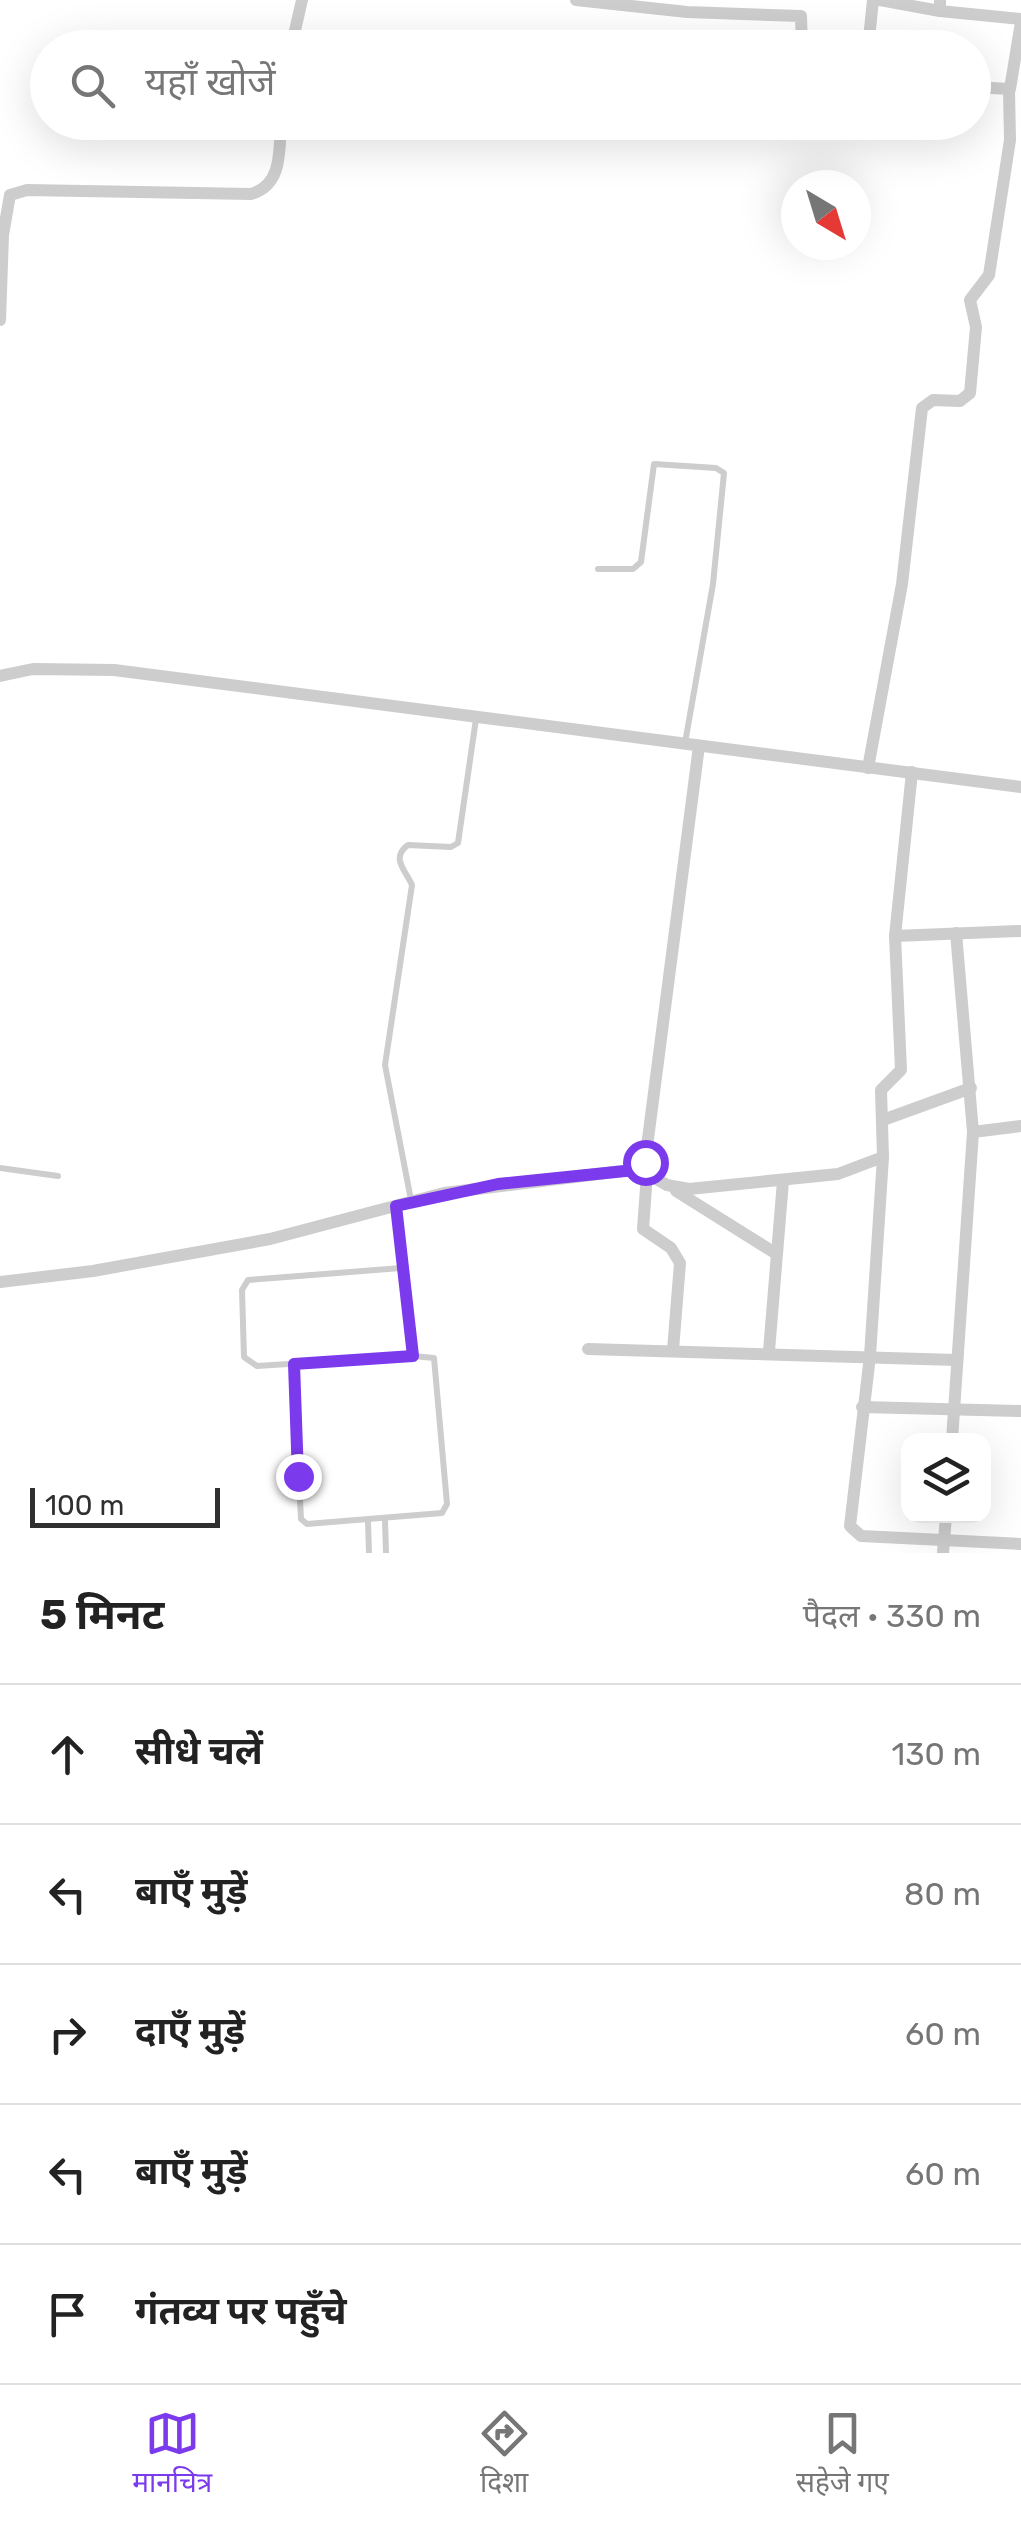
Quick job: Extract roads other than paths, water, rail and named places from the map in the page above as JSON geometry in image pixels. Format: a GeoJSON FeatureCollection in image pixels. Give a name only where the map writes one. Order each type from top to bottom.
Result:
{"type":"FeatureCollection","features":[{"type":"Feature","properties":{"kind":"street"},"geometry":{"type":"LineString","coordinates":[[295,30],[302,0]]}},
{"type":"Feature","properties":{"kind":"street"},"geometry":{"type":"LineString","coordinates":[[576,0],[717,6],[802,16]]}},
{"type":"Feature","properties":{"kind":"street"},"geometry":{"type":"LineString","coordinates":[[802,30],[802,16],[811,0]]}},
{"type":"Feature","properties":{"kind":"street"},"geometry":{"type":"LineString","coordinates":[[868,768],[902,584],[920,412],[927,402],[960,401],[970,394],[976,328],[970,300],[988,278],[1014,169],[1008,90],[1021,20],[940,5],[876,0],[871,30]]}},
{"type":"Feature","properties":{"kind":"street"},"geometry":{"type":"LineString","coordinates":[[991,88],[1008,90]]}},
{"type":"Feature","properties":{"kind":"street"},"geometry":{"type":"LineString","coordinates":[[0,320],[5,194],[27,190],[260,192],[275,176],[279,140]]}},
{"type":"Feature","properties":{"kind":"street"},"geometry":{"type":"LineString","coordinates":[[0,676],[74,667],[114,670],[1021,787]]}},
{"type":"Feature","properties":{"kind":"street"},"geometry":{"type":"LineString","coordinates":[[673,1350],[680,1264],[671,1248],[643,1229],[643,1171],[692,745]]}},
{"type":"Feature","properties":{"kind":"street"},"geometry":{"type":"LineString","coordinates":[[912,772],[895,936],[901,1070],[881,1090],[883,1157],[870,1356],[850,1526],[861,1536],[943,1548],[1021,1544]]}},
{"type":"Feature","properties":{"kind":"street"},"geometry":{"type":"LineString","coordinates":[[895,936],[1021,931]]}},
{"type":"Feature","properties":{"kind":"street"},"geometry":{"type":"LineString","coordinates":[[953,1433],[973,1132],[956,934]]}},
{"type":"Feature","properties":{"kind":"street"},"geometry":{"type":"LineString","coordinates":[[883,1120],[971,1088]]}},
{"type":"Feature","properties":{"kind":"street"},"geometry":{"type":"LineString","coordinates":[[973,1132],[1021,1126]]}},
{"type":"Feature","properties":{"kind":"street"},"geometry":{"type":"LineString","coordinates":[[668,1186],[689,1189],[838,1174],[883,1157]]}},
{"type":"Feature","properties":{"kind":"street"},"geometry":{"type":"LineString","coordinates":[[0,1282],[158,1260],[498,1184],[643,1171],[776,1253]]}},
{"type":"Feature","properties":{"kind":"street"},"geometry":{"type":"LineString","coordinates":[[768,1351],[784,1181]]}},
{"type":"Feature","properties":{"kind":"street"},"geometry":{"type":"LineString","coordinates":[[588,1349],[768,1351],[956,1360]]}},
{"type":"Feature","properties":{"kind":"street"},"geometry":{"type":"LineString","coordinates":[[862,1407],[1021,1411]]}},
{"type":"Feature","properties":{"kind":"street"},"geometry":{"type":"LineString","coordinates":[[943,1548],[945,1523]]}},
{"type":"Feature","properties":{"kind":"lane"},"geometry":{"type":"LineString","coordinates":[[598,569],[633,569],[642,562],[654,464],[716,468],[724,473],[692,745]]}},
{"type":"Feature","properties":{"kind":"lane"},"geometry":{"type":"LineString","coordinates":[[411,1202],[385,1064],[412,884],[400,869],[401,852],[408,845],[458,843],[476,718]]}},
{"type":"Feature","properties":{"kind":"lane"},"geometry":{"type":"LineString","coordinates":[[0,1168],[58,1176]]}},
{"type":"Feature","properties":{"kind":"lane"},"geometry":{"type":"LineString","coordinates":[[396,1206],[413,1356]]}},
{"type":"Feature","properties":{"kind":"lane"},"geometry":{"type":"LineString","coordinates":[[294,1364],[301,1520],[307,1524],[435,1516],[447,1504],[439,1368],[430,1356],[251,1366],[246,1361],[245,1283],[401,1268]]}},
{"type":"Feature","properties":{"kind":"lane"},"geometry":{"type":"LineString","coordinates":[[368,1521],[369,1553]]}},
{"type":"Feature","properties":{"kind":"lane"},"geometry":{"type":"LineString","coordinates":[[384,1521],[386,1553]]}}]}
